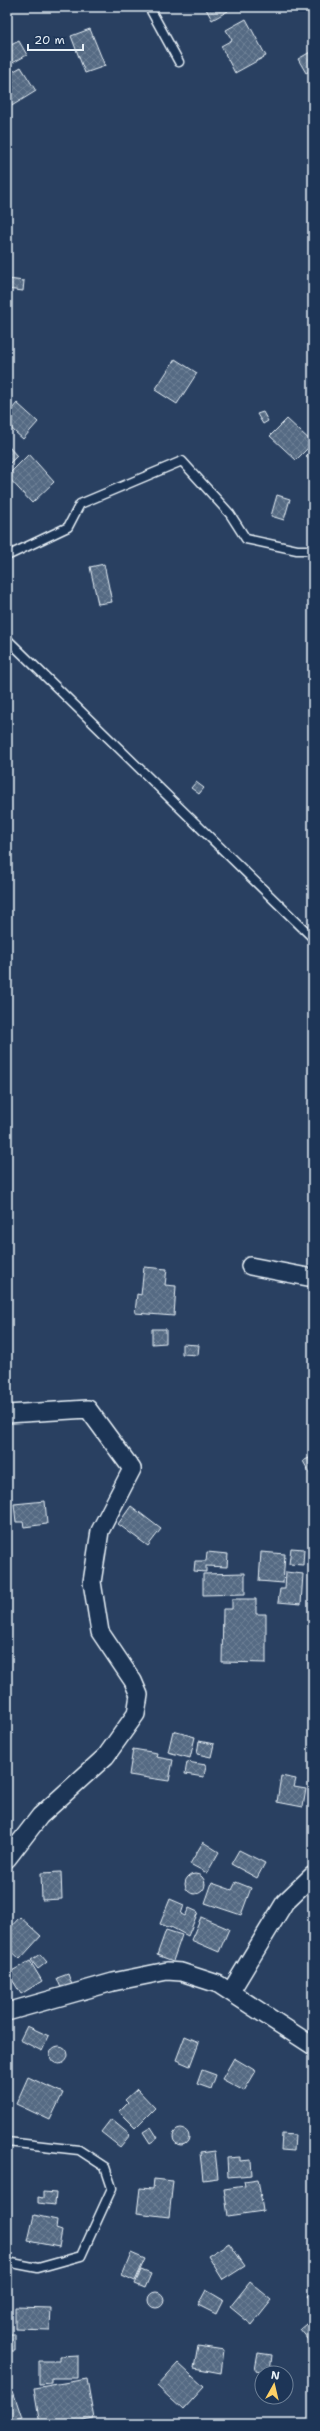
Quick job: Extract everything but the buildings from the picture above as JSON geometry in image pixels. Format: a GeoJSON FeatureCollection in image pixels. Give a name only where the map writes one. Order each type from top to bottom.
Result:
{"type":"FeatureCollection","features":[{"type":"Feature","properties":{"kind":"street"},"geometry":{"type":"LineString","coordinates":[[250,1266],[313,1278]]}},
{"type":"Feature","properties":{"kind":"street"},"geometry":{"type":"LineString","coordinates":[[7,1414],[88,1409],[132,1469],[100,1531],[92,1582],[100,1632],[133,1681],[139,1695],[136,1714],[106,1756],[40,1816],[7,1859]]}},
{"type":"Feature","properties":{"kind":"street"},"geometry":{"type":"LineString","coordinates":[[231,1991],[285,1902],[313,1875]]}},
{"type":"Feature","properties":{"kind":"street"},"geometry":{"type":"LineString","coordinates":[[7,2012],[113,1982],[167,1971],[181,1972],[218,1984],[231,1991],[313,2046]]}},
{"type":"Feature","properties":{"kind":"lane"},"geometry":{"type":"LineString","coordinates":[[149,7],[179,62]]}},
{"type":"Feature","properties":{"kind":"lane"},"geometry":{"type":"LineString","coordinates":[[7,556],[68,527],[80,504],[182,461],[230,514],[246,539],[297,550],[313,550]]}},
{"type":"Feature","properties":{"kind":"lane"},"geometry":{"type":"LineString","coordinates":[[7,639],[313,938]]}},
{"type":"Feature","properties":{"kind":"lane"},"geometry":{"type":"LineString","coordinates":[[7,2142],[79,2150],[105,2167],[112,2188],[81,2256],[38,2268],[7,2262]]}}]}
